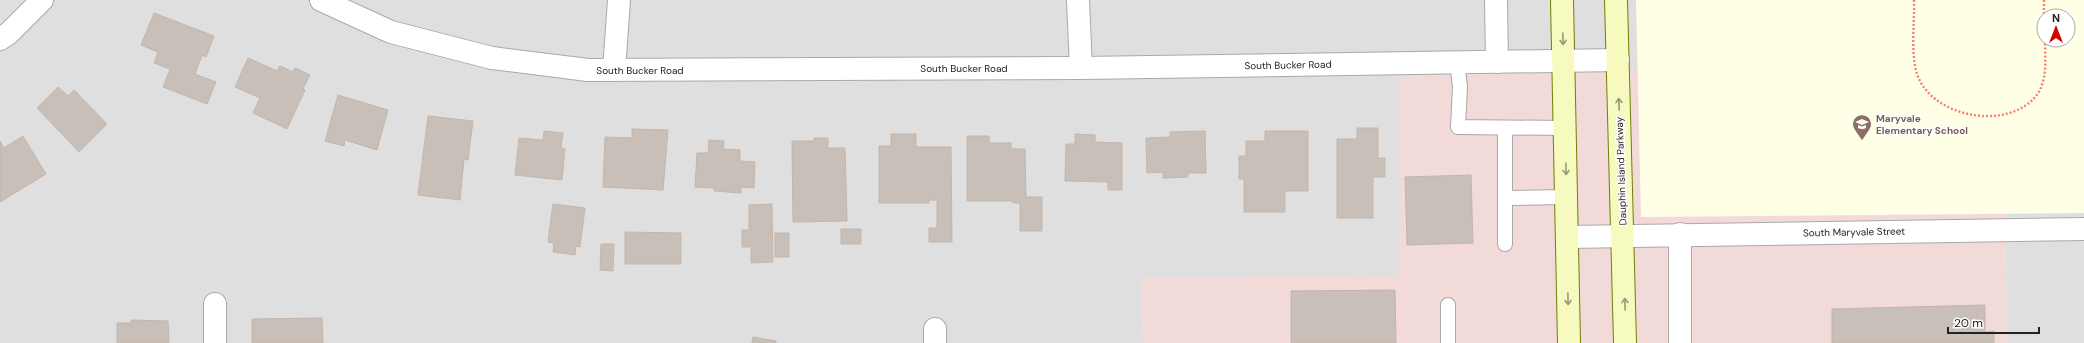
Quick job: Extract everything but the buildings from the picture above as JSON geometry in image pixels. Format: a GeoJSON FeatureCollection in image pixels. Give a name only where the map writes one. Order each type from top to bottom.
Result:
{"type":"FeatureCollection","features":[{"type":"Feature","properties":{"kind":"main road"},"geometry":{"type":"LineString","coordinates":[[1562,0],[1569,343]]}},
{"type":"Feature","properties":{"kind":"main road","name":"Dauphin Island Parkway"},"geometry":{"type":"LineString","coordinates":[[1616,0],[1624,235],[1625,343]]}},
{"type":"Feature","properties":{"kind":"street"},"geometry":{"type":"LineString","coordinates":[[0,39],[9,33],[42,0]]}},
{"type":"Feature","properties":{"kind":"street","name":"South Bucker Road"},"geometry":{"type":"LineString","coordinates":[[321,0],[391,32],[492,58],[588,70],[1081,68],[1618,60]]}},
{"type":"Feature","properties":{"kind":"street"},"geometry":{"type":"LineString","coordinates":[[614,70],[619,0]]}},
{"type":"Feature","properties":{"kind":"street"},"geometry":{"type":"LineString","coordinates":[[1078,0],[1081,68]]}},
{"type":"Feature","properties":{"kind":"street"},"geometry":{"type":"LineString","coordinates":[[1496,0],[1497,62]]}},
{"type":"Feature","properties":{"kind":"street","name":"South Maryvale Street"},"geometry":{"type":"LineString","coordinates":[[1567,237],[1680,234],[2084,229]]}},
{"type":"Feature","properties":{"kind":"street"},"geometry":{"type":"LineString","coordinates":[[1680,234],[1680,343]]}},
{"type":"Feature","properties":{"kind":"street"},"geometry":{"type":"LineString","coordinates":[[215,304],[216,343]]}},
{"type":"Feature","properties":{"kind":"lane"},"geometry":{"type":"LineString","coordinates":[[1457,62],[1460,87],[1458,127],[1565,128]]}},
{"type":"Feature","properties":{"kind":"lane"},"geometry":{"type":"LineString","coordinates":[[1505,128],[1505,244]]}},
{"type":"Feature","properties":{"kind":"lane"},"geometry":{"type":"LineString","coordinates":[[1505,198],[1566,196]]}},
{"type":"Feature","properties":{"kind":"lane"},"geometry":{"type":"LineString","coordinates":[[1448,305],[1448,343]]}},
{"type":"Feature","properties":{"kind":"path"},"geometry":{"type":"LineString","coordinates":[[1914,0],[1915,64],[1920,81],[1932,97],[1949,108],[1984,115],[2003,114],[2020,109],[2036,96],[2043,83],[2045,48]]}},
{"type":"Feature","properties":{"kind":"shaded area"},"geometry":{"type":"Polygon","coordinates":[[[0,0],[2084,0],[2084,343],[2007,343],[2005,214],[1641,217],[1637,69],[1399,77],[1399,275],[1141,278],[1143,343],[0,343],[0,0]]]}},
{"type":"Feature","properties":{"kind":"shaded area","name":"Maryvale Elementary School"},"geometry":{"type":"Polygon","coordinates":[[[1636,0],[2084,0],[2084,213],[1641,217],[1636,0]]]}},
{"type":"Feature","properties":{"kind":"shaded area"},"geometry":{"type":"Polygon","coordinates":[[[1638,69],[1642,217],[2005,214],[2007,343],[1143,343],[1141,278],[1399,275],[1399,77],[1638,69]]]}},
{"type":"Feature","properties":{"kind":"place","name":"Maryvale Elementary School"},"geometry":{"type":"Point","coordinates":[1862,141]}}]}
